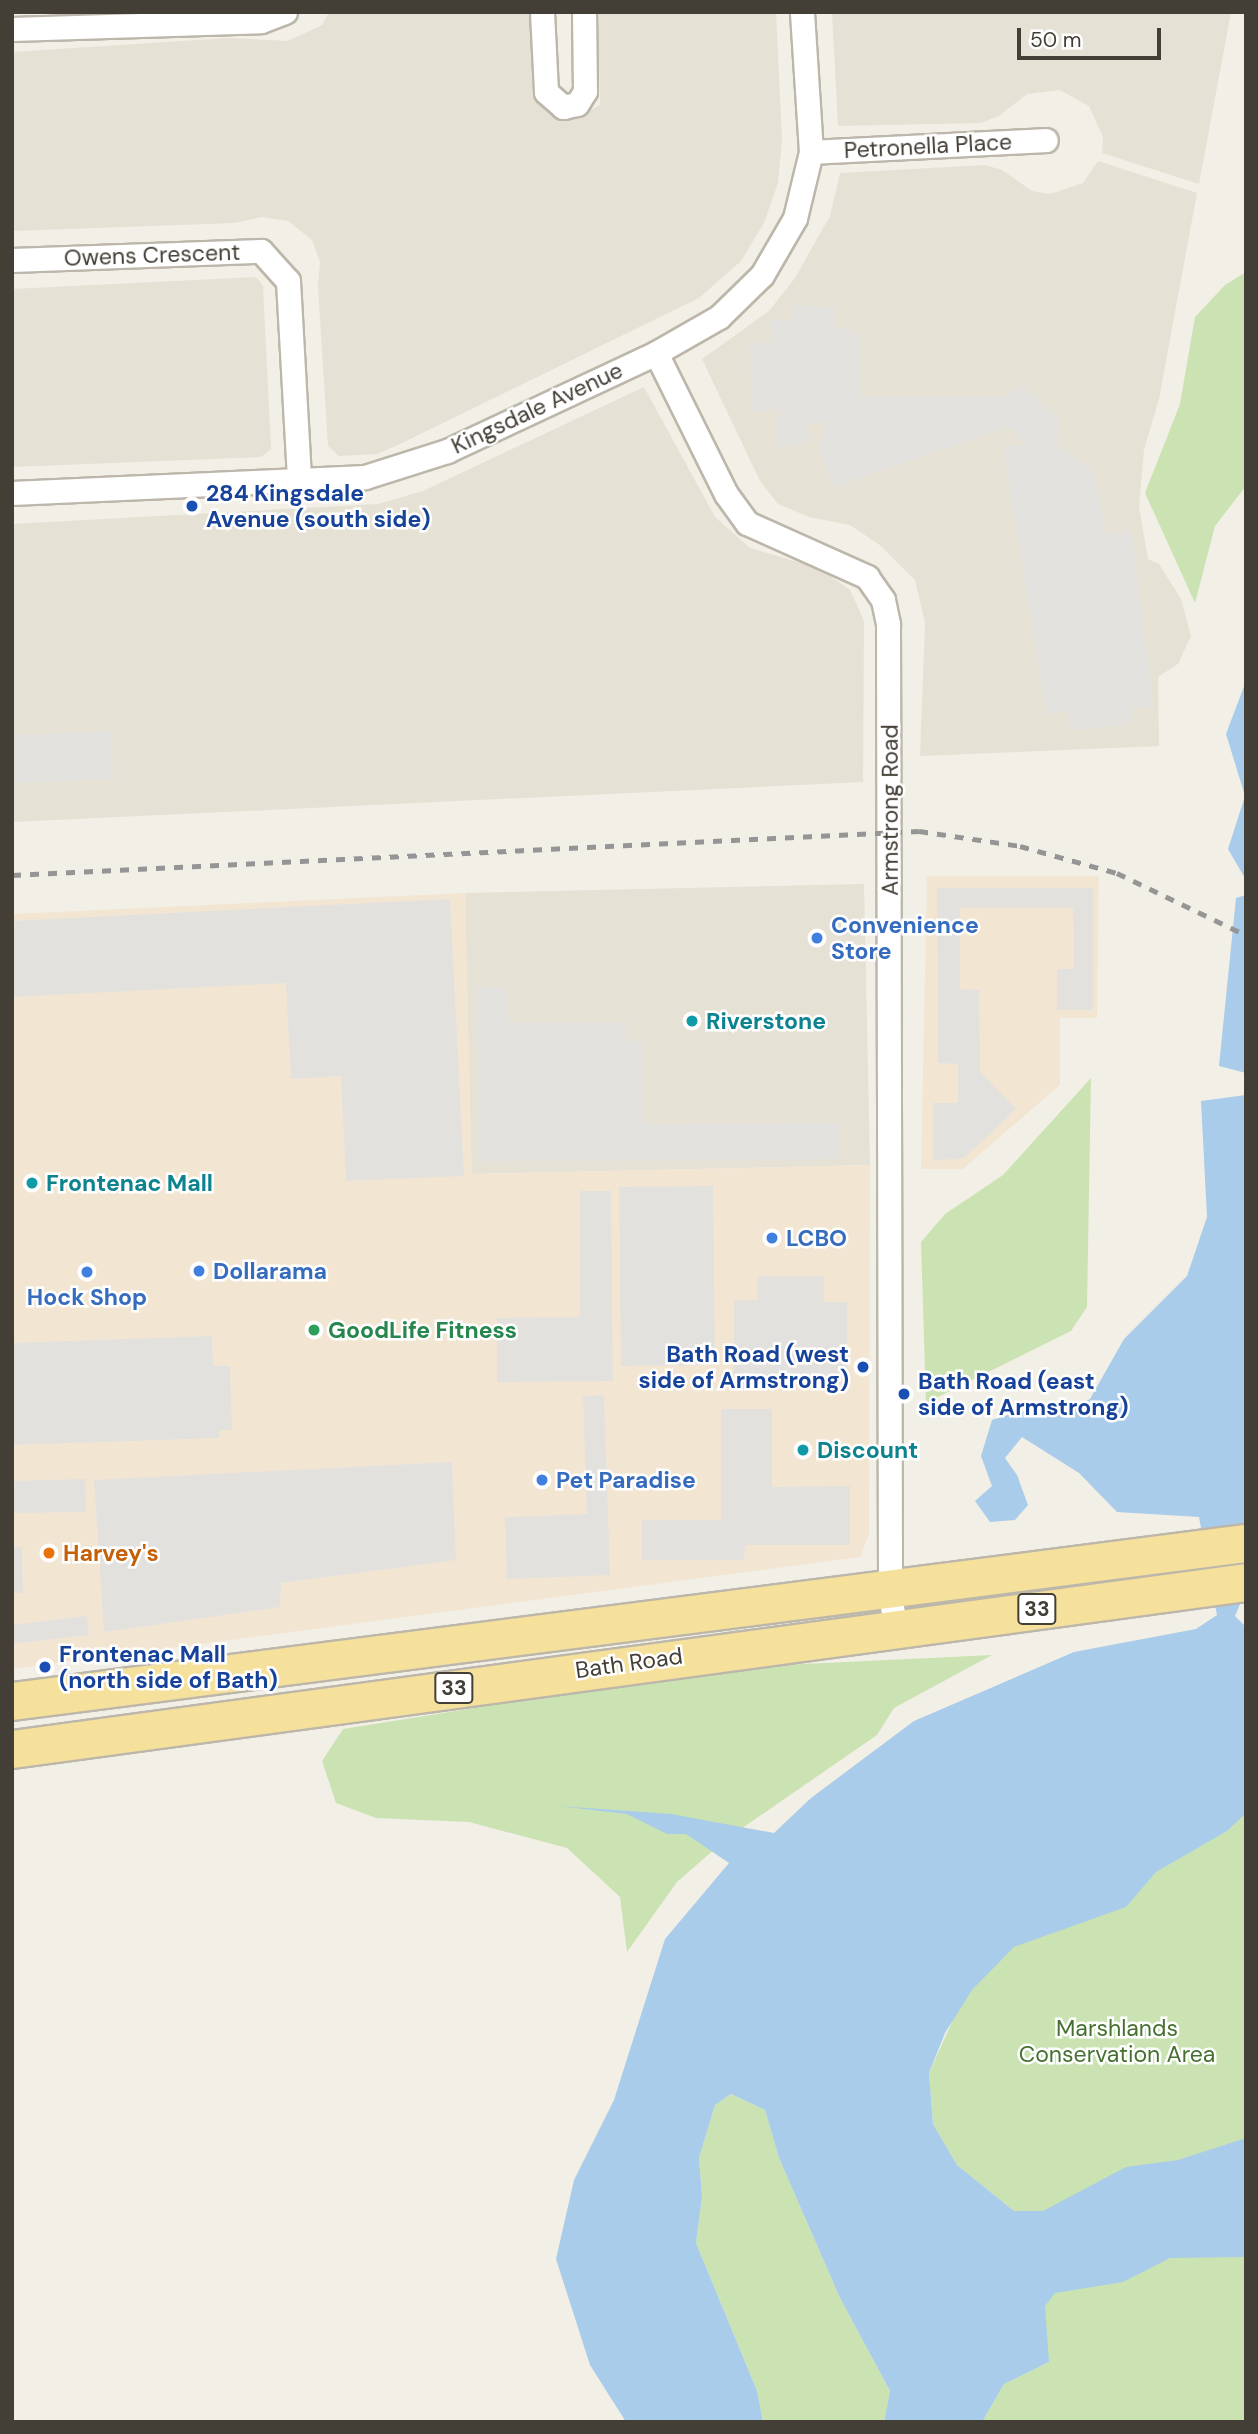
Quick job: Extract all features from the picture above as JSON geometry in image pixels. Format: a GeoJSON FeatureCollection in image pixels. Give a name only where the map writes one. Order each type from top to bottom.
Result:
{"type":"FeatureCollection","features":[{"type":"Feature","properties":{"kind":"main road","name":"Bath Road"},"geometry":{"type":"LineString","coordinates":[[12,1749],[893,1609],[1166,1552],[1246,1543]]}},
{"type":"Feature","properties":{"kind":"main road","name":"Bath Road"},"geometry":{"type":"LineString","coordinates":[[12,1701],[893,1609],[1179,1591],[1246,1582]]}},
{"type":"Feature","properties":{"kind":"street"},"geometry":{"type":"LineString","coordinates":[[12,29],[261,21],[285,12]]}},
{"type":"Feature","properties":{"kind":"street"},"geometry":{"type":"LineString","coordinates":[[542,12],[546,92],[563,107],[577,104],[585,91],[584,12]]}},
{"type":"Feature","properties":{"kind":"street","name":"Kingsdale Avenue"},"geometry":{"type":"LineString","coordinates":[[12,493],[365,477],[447,451],[656,353],[719,317],[762,275],[795,218],[811,152],[802,12]]}},
{"type":"Feature","properties":{"kind":"street","name":"Petronella Place"},"geometry":{"type":"LineString","coordinates":[[811,152],[1045,140]]}},
{"type":"Feature","properties":{"kind":"street","name":"Owens Crescent"},"geometry":{"type":"LineString","coordinates":[[12,260],[261,251],[288,281],[299,480]]}},
{"type":"Feature","properties":{"kind":"street","name":"Armstrong Road"},"geometry":{"type":"LineString","coordinates":[[656,353],[726,494],[747,523],[867,577],[883,600],[888,624],[893,1609]]}},
{"type":"Feature","properties":{"kind":"shaded area"},"geometry":{"type":"Polygon","coordinates":[[[329,12],[531,12],[532,84],[539,103],[557,113],[581,115],[600,105],[598,12],[776,12],[782,140],[778,183],[764,223],[741,261],[699,298],[400,444],[377,454],[339,456],[328,446],[318,287],[320,262],[312,240],[288,221],[262,217],[235,223],[12,231],[12,52],[229,38],[288,41],[322,25],[329,12]]]}},
{"type":"Feature","properties":{"kind":"shaded area"},"geometry":{"type":"Polygon","coordinates":[[[832,12],[1231,12],[1199,184],[1102,153],[1103,137],[1089,106],[1060,90],[1027,94],[999,116],[981,123],[838,126],[832,12]]]}},
{"type":"Feature","properties":{"kind":"shaded area"},"geometry":{"type":"Polygon","coordinates":[[[1098,161],[1197,193],[1159,399],[1144,450],[1139,507],[1148,559],[1159,564],[1181,599],[1191,636],[1178,664],[1158,677],[1159,746],[920,756],[925,623],[915,580],[881,546],[850,525],[809,517],[778,504],[760,481],[702,359],[769,311],[795,278],[830,216],[840,173],[985,165],[1002,170],[1032,191],[1050,194],[1083,183],[1098,161]]]}},
{"type":"Feature","properties":{"kind":"shaded area"},"geometry":{"type":"Polygon","coordinates":[[[256,277],[263,286],[271,449],[261,457],[12,467],[12,289],[256,277]]]}},
{"type":"Feature","properties":{"kind":"shaded area"},"geometry":{"type":"Polygon","coordinates":[[[792,305],[836,308],[835,327],[860,332],[860,396],[1006,396],[1022,385],[1060,420],[1056,443],[1094,472],[1106,534],[1131,530],[1153,707],[1131,708],[1132,723],[1071,731],[1067,710],[1047,716],[1003,447],[1024,444],[1010,426],[834,487],[819,450],[826,422],[805,424],[812,442],[776,447],[777,409],[752,413],[750,344],[774,342],[770,320],[793,320],[792,305]]]}},
{"type":"Feature","properties":{"kind":"shaded area"},"geometry":{"type":"Polygon","coordinates":[[[644,387],[715,517],[750,548],[818,568],[850,590],[864,621],[863,782],[12,822],[12,524],[378,504],[423,491],[644,387]]]}},
{"type":"Feature","properties":{"kind":"shaded area"},"geometry":{"type":"Polygon","coordinates":[[[111,731],[113,779],[12,783],[12,735],[111,731]]]}},
{"type":"Feature","properties":{"kind":"shaded area"},"geometry":{"type":"Polygon","coordinates":[[[927,876],[1099,876],[1097,1018],[1060,1018],[1060,1085],[963,1169],[921,1169],[927,876]]]}},
{"type":"Feature","properties":{"kind":"shaded area"},"geometry":{"type":"Polygon","coordinates":[[[864,884],[870,1165],[471,1174],[465,893],[864,884]]]}},
{"type":"Feature","properties":{"kind":"shaded area"},"geometry":{"type":"Polygon","coordinates":[[[937,888],[1093,888],[1093,1010],[1057,1010],[1057,969],[1074,969],[1073,908],[960,908],[960,989],[979,990],[980,1072],[1016,1109],[964,1158],[933,1161],[933,1103],[958,1103],[958,1064],[938,1063],[937,888]]]}},
{"type":"Feature","properties":{"kind":"shaded area"},"geometry":{"type":"Polygon","coordinates":[[[465,893],[472,1174],[870,1165],[869,1534],[860,1557],[12,1669],[12,914],[465,893]]]}},
{"type":"Feature","properties":{"kind":"shaded area"},"geometry":{"type":"Polygon","coordinates":[[[450,899],[464,1176],[346,1181],[341,1076],[291,1079],[286,983],[12,997],[12,921],[450,899]]]}},
{"type":"Feature","properties":{"kind":"shaded area"},"geometry":{"type":"Polygon","coordinates":[[[477,987],[506,987],[507,1022],[625,1022],[625,1041],[642,1041],[643,1124],[839,1123],[840,1159],[478,1161],[477,987]]]}},
{"type":"Feature","properties":{"kind":"shaded area"},"geometry":{"type":"Polygon","coordinates":[[[713,1186],[715,1365],[621,1366],[619,1187],[713,1186]]]}},
{"type":"Feature","properties":{"kind":"shaded area"},"geometry":{"type":"Polygon","coordinates":[[[580,1191],[611,1191],[613,1381],[497,1382],[497,1318],[580,1317],[580,1191]]]}},
{"type":"Feature","properties":{"kind":"shaded area"},"geometry":{"type":"Polygon","coordinates":[[[757,1276],[824,1276],[824,1302],[847,1302],[847,1376],[734,1376],[734,1300],[757,1300],[757,1276]]]}},
{"type":"Feature","properties":{"kind":"shaded area"},"geometry":{"type":"Polygon","coordinates":[[[212,1336],[213,1366],[230,1366],[232,1430],[219,1430],[219,1438],[12,1445],[12,1343],[212,1336]]]}},
{"type":"Feature","properties":{"kind":"shaded area"},"geometry":{"type":"Polygon","coordinates":[[[604,1395],[610,1575],[507,1579],[505,1517],[587,1514],[583,1396],[604,1395]]]}},
{"type":"Feature","properties":{"kind":"shaded area"},"geometry":{"type":"Polygon","coordinates":[[[721,1409],[772,1409],[772,1487],[850,1486],[850,1545],[745,1545],[744,1560],[642,1560],[642,1520],[721,1520],[721,1409]]]}},
{"type":"Feature","properties":{"kind":"shaded area"},"geometry":{"type":"Polygon","coordinates":[[[452,1462],[456,1560],[281,1583],[280,1607],[104,1632],[94,1480],[452,1462]]]}},
{"type":"Feature","properties":{"kind":"shaded area"},"geometry":{"type":"Polygon","coordinates":[[[85,1479],[86,1512],[12,1513],[12,1481],[85,1479]]]}},
{"type":"Feature","properties":{"kind":"shaded area"},"geometry":{"type":"Polygon","coordinates":[[[12,1547],[22,1547],[23,1593],[12,1593],[12,1547]]]}},
{"type":"Feature","properties":{"kind":"shaded area"},"geometry":{"type":"Polygon","coordinates":[[[87,1616],[89,1635],[12,1644],[12,1625],[87,1616]]]}},
{"type":"Feature","properties":{"kind":"green space"},"geometry":{"type":"Polygon","coordinates":[[[1246,272],[1246,486],[1215,526],[1195,603],[1145,493],[1180,404],[1195,317],[1225,285],[1246,272]]]}},
{"type":"Feature","properties":{"kind":"green space"},"geometry":{"type":"Polygon","coordinates":[[[1091,1078],[1087,1307],[1071,1331],[926,1403],[921,1242],[945,1214],[1003,1175],[1091,1078]]]}},
{"type":"Feature","properties":{"kind":"green space"},"geometry":{"type":"Polygon","coordinates":[[[992,1655],[894,1708],[877,1735],[725,1840],[677,1882],[627,1952],[620,1897],[567,1848],[469,1822],[376,1818],[336,1803],[322,1761],[343,1729],[723,1668],[992,1655]]]}},
{"type":"Feature","properties":{"kind":"green space","name":"Marshlands Conservation Area"},"geometry":{"type":"Polygon","coordinates":[[[1246,1764],[1246,2422],[982,2422],[1004,2384],[1049,2362],[1014,2211],[957,2165],[933,2124],[929,2073],[952,2022],[949,1977],[1246,1764]]]}},
{"type":"Feature","properties":{"kind":"green space"},"geometry":{"type":"Polygon","coordinates":[[[731,2094],[765,2110],[779,2158],[840,2298],[890,2391],[884,2422],[763,2422],[757,2391],[696,2243],[702,2197],[699,2158],[715,2105],[731,2094]]]}},
{"type":"Feature","properties":{"kind":"water"},"geometry":{"type":"Polygon","coordinates":[[[1246,681],[1246,880],[1228,849],[1245,796],[1226,734],[1246,681]]]}},
{"type":"Feature","properties":{"kind":"water"},"geometry":{"type":"Polygon","coordinates":[[[1246,895],[1246,1073],[1219,1066],[1236,898],[1246,895]]]}},
{"type":"Feature","properties":{"kind":"water"},"geometry":{"type":"Polygon","coordinates":[[[1246,1095],[1246,1590],[1235,1616],[1246,1627],[1246,1813],[1227,1831],[1156,1872],[1126,1907],[1014,1947],[972,1990],[945,2033],[929,2073],[933,2124],[957,2165],[1014,2211],[1043,2211],[1126,2167],[1178,2160],[1246,2138],[1246,2257],[1170,2258],[1123,2282],[1055,2293],[1045,2306],[1049,2362],[1004,2384],[982,2422],[884,2422],[890,2391],[840,2298],[779,2158],[765,2110],[731,2094],[715,2105],[699,2158],[702,2197],[696,2243],[757,2391],[763,2422],[626,2422],[590,2365],[556,2259],[574,2180],[614,2100],[665,1939],[729,1863],[686,1834],[667,1834],[627,1814],[558,1806],[671,1814],[774,1833],[811,1798],[914,1721],[1074,1652],[1196,1629],[1217,1615],[1199,1517],[1117,1512],[1079,1473],[1022,1437],[1005,1458],[1017,1475],[1028,1505],[1015,1520],[990,1522],[975,1501],[992,1486],[981,1456],[992,1420],[1020,1411],[1060,1414],[1090,1399],[1124,1339],[1187,1276],[1207,1217],[1201,1101],[1246,1095]]]}},
{"type":"Feature","properties":{"kind":"railway"},"geometry":{"type":"LineString","coordinates":[[12,875],[919,831],[1020,846],[1117,873],[1246,935]]}},
{"type":"Feature","properties":{"kind":"place","name":"284 Kingsdale Avenue (south side)"},"geometry":{"type":"Point","coordinates":[192,506]}},
{"type":"Feature","properties":{"kind":"place","name":"Convenience Store"},"geometry":{"type":"Point","coordinates":[817,938]}},
{"type":"Feature","properties":{"kind":"place","name":"Riverstone"},"geometry":{"type":"Point","coordinates":[692,1021]}},
{"type":"Feature","properties":{"kind":"place","name":"Frontenac Mall"},"geometry":{"type":"Point","coordinates":[32,1183]}},
{"type":"Feature","properties":{"kind":"place","name":"LCBO"},"geometry":{"type":"Point","coordinates":[772,1238]}},
{"type":"Feature","properties":{"kind":"place","name":"Dollarama"},"geometry":{"type":"Point","coordinates":[199,1271]}},
{"type":"Feature","properties":{"kind":"place","name":"Hock Shop"},"geometry":{"type":"Point","coordinates":[87,1272]}},
{"type":"Feature","properties":{"kind":"place","name":"GoodLife Fitness"},"geometry":{"type":"Point","coordinates":[314,1330]}},
{"type":"Feature","properties":{"kind":"place","name":"Bath Road (west side of Armstrong)"},"geometry":{"type":"Point","coordinates":[863,1367]}},
{"type":"Feature","properties":{"kind":"place","name":"Bath Road (east side of Armstrong)"},"geometry":{"type":"Point","coordinates":[904,1394]}},
{"type":"Feature","properties":{"kind":"place","name":"Discount"},"geometry":{"type":"Point","coordinates":[803,1450]}},
{"type":"Feature","properties":{"kind":"place","name":"Pet Paradise"},"geometry":{"type":"Point","coordinates":[542,1480]}},
{"type":"Feature","properties":{"kind":"place","name":"Harvey's"},"geometry":{"type":"Point","coordinates":[49,1553]}},
{"type":"Feature","properties":{"kind":"place","name":"Frontenac Mall (north side of Bath)"},"geometry":{"type":"Point","coordinates":[45,1667]}}]}
